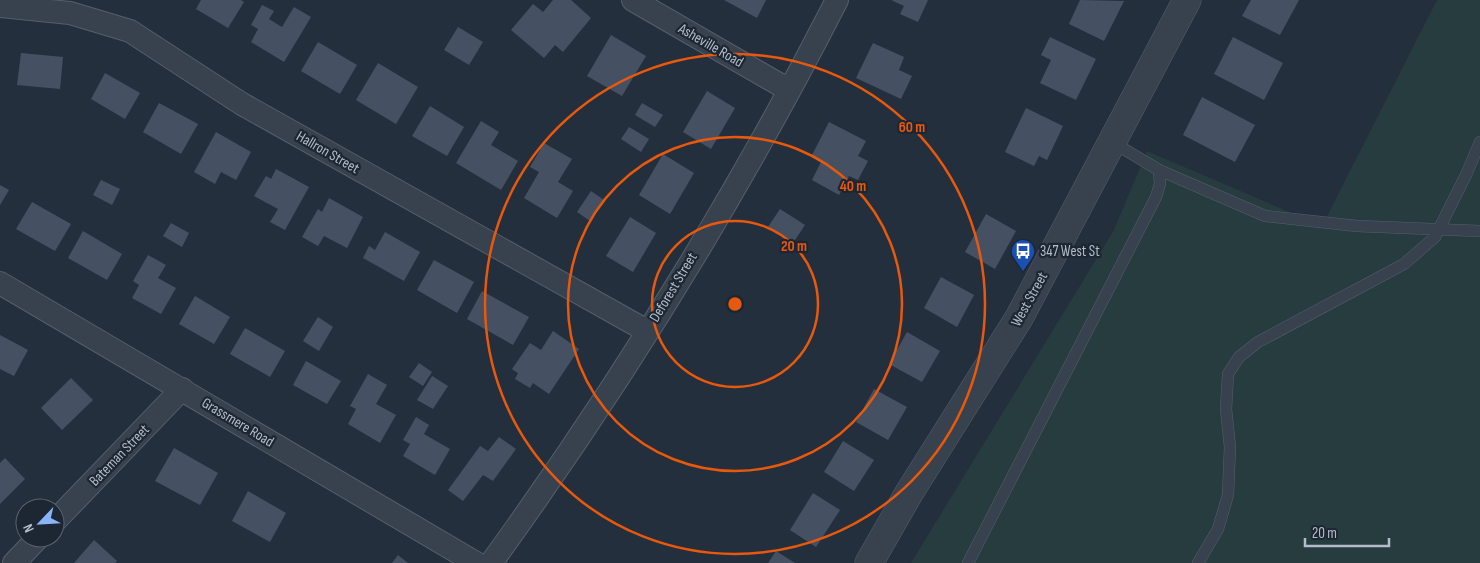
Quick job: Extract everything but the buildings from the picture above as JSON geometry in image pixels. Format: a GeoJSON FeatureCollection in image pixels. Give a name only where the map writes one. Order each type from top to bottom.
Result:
{"type":"FeatureCollection","features":[{"type":"Feature","properties":{"kind":"street","name":"Asheville Road"},"geometry":{"type":"LineString","coordinates":[[633,0],[788,90]]}},
{"type":"Feature","properties":{"kind":"street","name":"Deforest Street"},"geometry":{"type":"LineString","coordinates":[[491,563],[559,469],[647,331],[749,163],[837,0]]}},
{"type":"Feature","properties":{"kind":"street","name":"West Street"},"geometry":{"type":"LineString","coordinates":[[869,563],[909,492],[1019,318],[1187,0]]}},
{"type":"Feature","properties":{"kind":"street","name":"Hallron Street"},"geometry":{"type":"LineString","coordinates":[[0,6],[70,13],[130,31],[242,104],[647,331]]}},
{"type":"Feature","properties":{"kind":"street","name":"Grassmere Road"},"geometry":{"type":"LineString","coordinates":[[0,283],[476,563]]}},
{"type":"Feature","properties":{"kind":"street","name":"Bateman Street"},"geometry":{"type":"LineString","coordinates":[[65,511],[182,389]]}},
{"type":"Feature","properties":{"kind":"street"},"geometry":{"type":"LineString","coordinates":[[14,563],[28,548]]}},
{"type":"Feature","properties":{"kind":"lane"},"geometry":{"type":"LineString","coordinates":[[1112,142],[1159,170],[1265,216],[1357,226],[1480,231]]}},
{"type":"Feature","properties":{"kind":"lane"},"geometry":{"type":"LineString","coordinates":[[1198,563],[1218,530],[1228,495],[1230,446],[1226,409],[1228,374],[1239,357],[1258,342],[1404,264],[1435,236],[1466,175],[1480,142]]}},
{"type":"Feature","properties":{"kind":"lane"},"geometry":{"type":"LineString","coordinates":[[968,563],[1156,197],[1160,184],[1159,170]]}},
{"type":"Feature","properties":{"kind":"green space"},"geometry":{"type":"Polygon","coordinates":[[[1437,0],[1480,0],[1480,563],[911,563],[1114,230],[1147,151],[1322,226],[1437,0]]]}},
{"type":"Feature","properties":{"kind":"place","name":"347 West St"},"geometry":{"type":"Point","coordinates":[1023,272]}}]}
